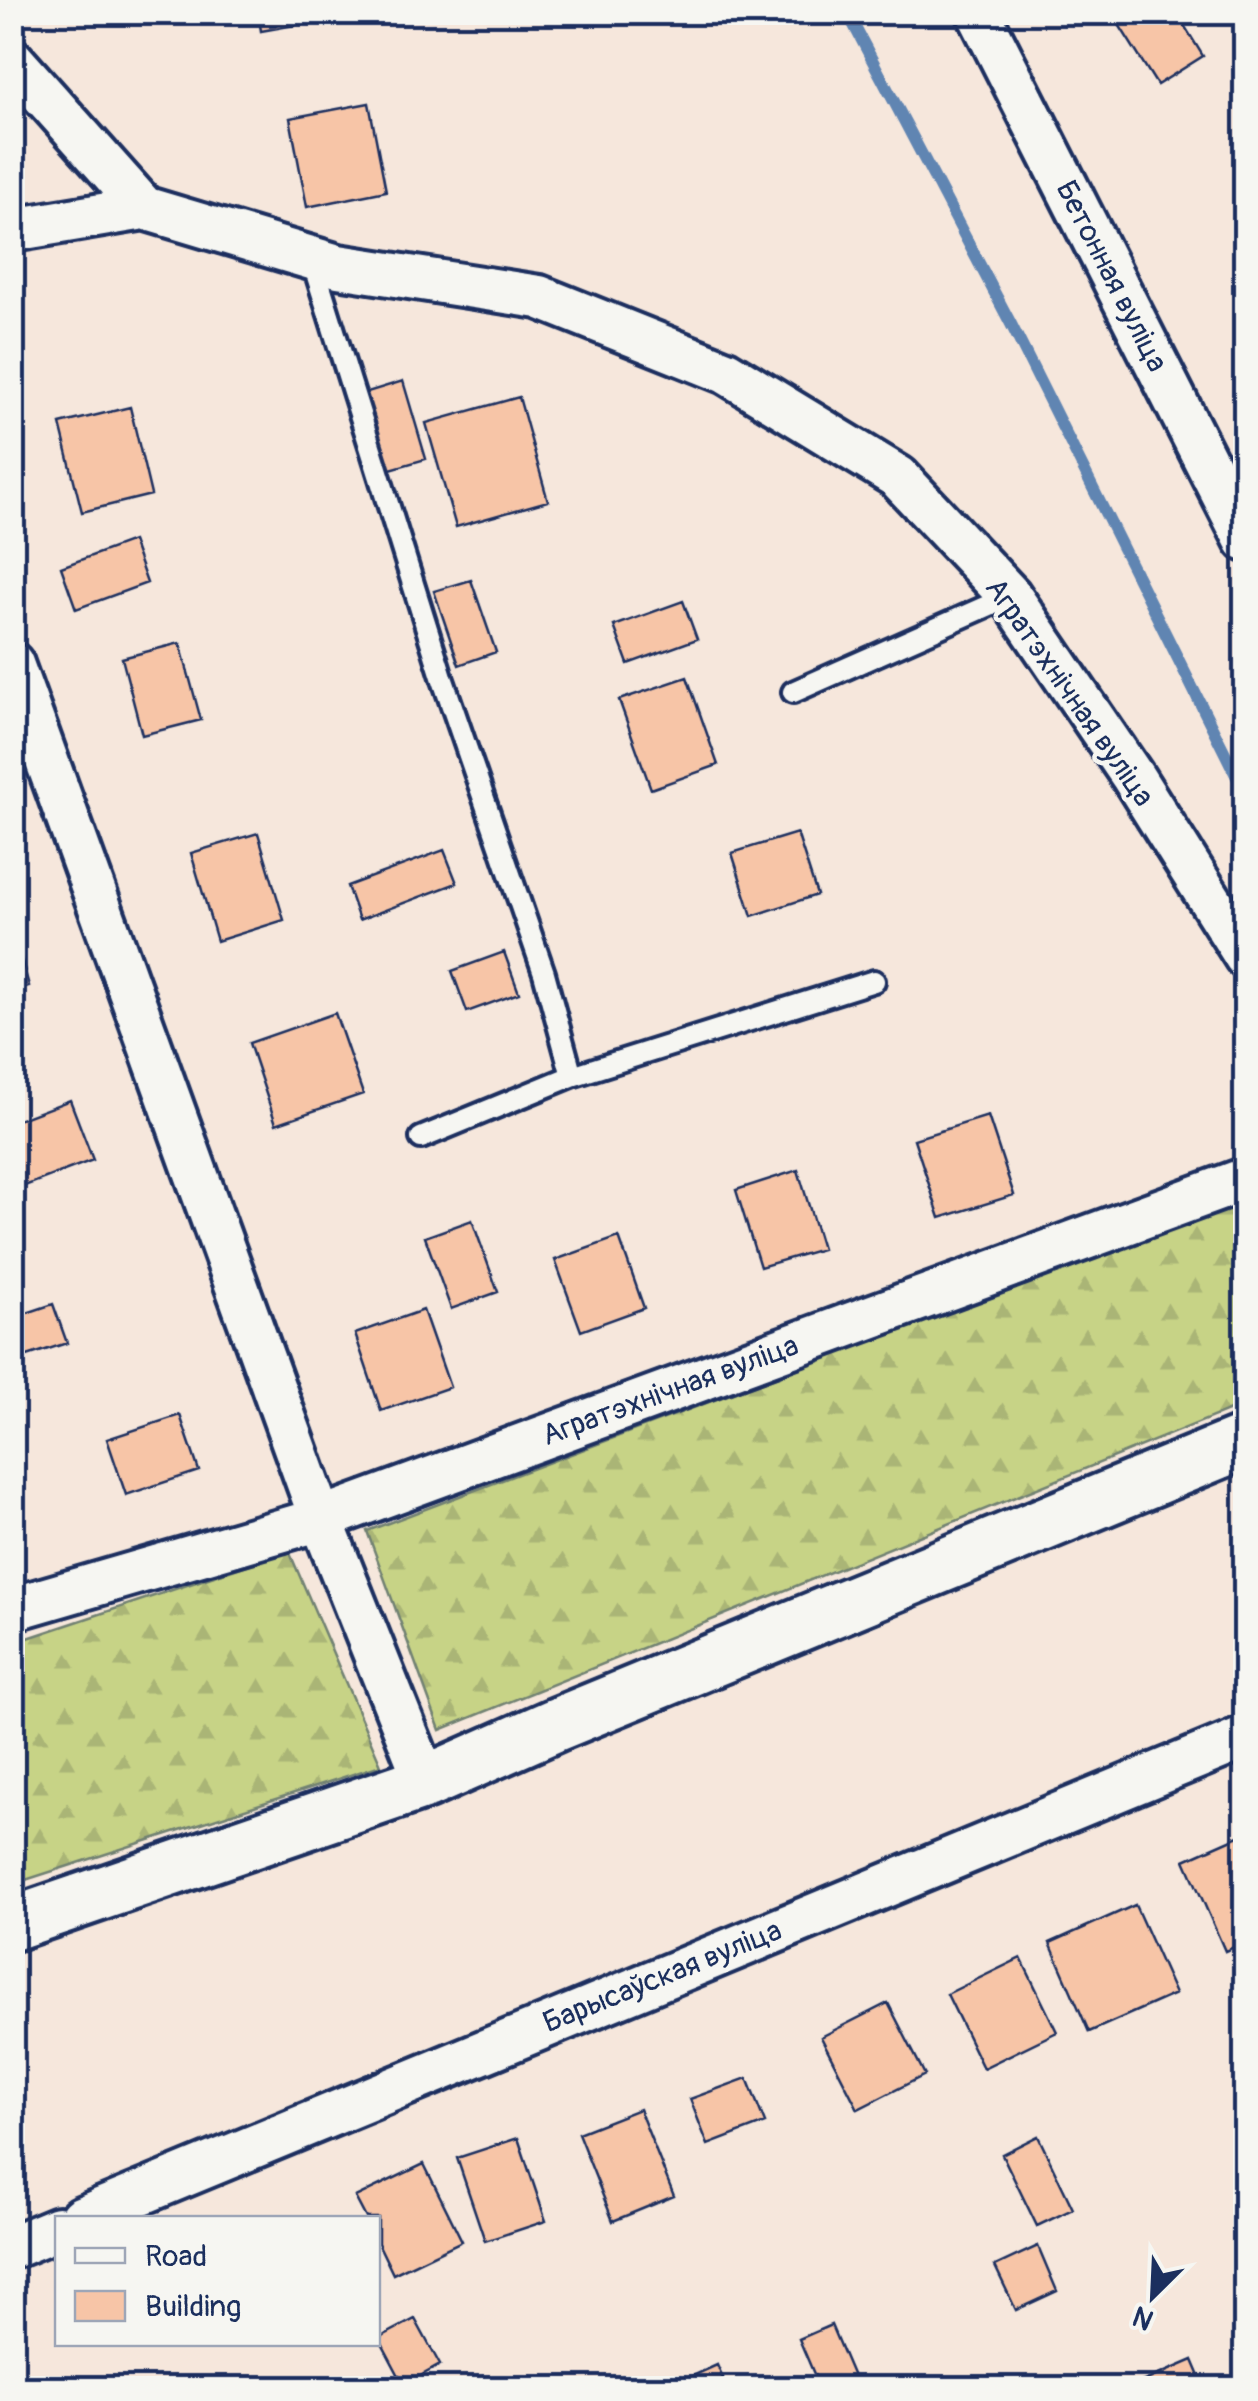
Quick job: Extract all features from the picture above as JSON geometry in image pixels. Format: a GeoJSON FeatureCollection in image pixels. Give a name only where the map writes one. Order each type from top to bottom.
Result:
{"type":"FeatureCollection","features":[{"type":"Feature","properties":{"kind":"street","name":"Бетонная вуліца"},"geometry":{"type":"LineString","coordinates":[[978,12],[1246,540]]}},
{"type":"Feature","properties":{"kind":"street"},"geometry":{"type":"LineString","coordinates":[[12,60],[144,208]]}},
{"type":"Feature","properties":{"kind":"street","name":"Агратэхнічная вуліца"},"geometry":{"type":"LineString","coordinates":[[12,230],[144,208],[338,266],[539,296],[726,372],[898,478],[1010,596],[1246,956]]}},
{"type":"Feature","properties":{"kind":"street"},"geometry":{"type":"LineString","coordinates":[[12,664],[321,1519],[426,1782]]}},
{"type":"Feature","properties":{"kind":"street","name":"Агратэхнічная вуліца"},"geometry":{"type":"LineString","coordinates":[[12,1609],[321,1519],[1246,1179]]}},
{"type":"Feature","properties":{"kind":"street"},"geometry":{"type":"LineString","coordinates":[[12,1924],[426,1782],[555,1725],[1246,1441]]}},
{"type":"Feature","properties":{"kind":"street","name":"Барысаўская вуліца"},"geometry":{"type":"LineString","coordinates":[[86,2216],[1246,1737]]}},
{"type":"Feature","properties":{"kind":"street"},"geometry":{"type":"LineString","coordinates":[[12,2247],[55,2229]]}},
{"type":"Feature","properties":{"kind":"lane"},"geometry":{"type":"LineString","coordinates":[[311,258],[443,680],[544,972],[572,1076]]}},
{"type":"Feature","properties":{"kind":"lane"},"geometry":{"type":"LineString","coordinates":[[794,692],[1010,596]]}},
{"type":"Feature","properties":{"kind":"lane"},"geometry":{"type":"LineString","coordinates":[[421,1138],[572,1076],[874,981]]}},
{"type":"Feature","properties":{"kind":"green space"},"geometry":{"type":"Polygon","coordinates":[[[1245,1200],[1245,1404],[440,1730],[367,1531],[1245,1200]]]}},
{"type":"Feature","properties":{"kind":"green space"},"geometry":{"type":"Polygon","coordinates":[[[289,1551],[381,1765],[13,1884],[13,1643],[289,1551]]]}},
{"type":"Feature","properties":{"kind":"building"},"geometry":{"type":"Polygon","coordinates":[[[258,12],[368,12],[261,31],[258,12]]]}},
{"type":"Feature","properties":{"kind":"building"},"geometry":{"type":"Polygon","coordinates":[[[1111,12],[1176,12],[1203,56],[1157,85],[1111,12]]]}},
{"type":"Feature","properties":{"kind":"building"},"geometry":{"type":"Polygon","coordinates":[[[369,103],[386,191],[307,207],[290,118],[369,103]]]}},
{"type":"Feature","properties":{"kind":"building"},"geometry":{"type":"Polygon","coordinates":[[[403,381],[426,459],[387,470],[364,393],[403,381]]]}},
{"type":"Feature","properties":{"kind":"building"},"geometry":{"type":"Polygon","coordinates":[[[519,397],[548,501],[456,527],[426,423],[519,397]]]}},
{"type":"Feature","properties":{"kind":"building"},"geometry":{"type":"Polygon","coordinates":[[[130,407],[151,495],[82,512],[60,424],[130,407]]]}},
{"type":"Feature","properties":{"kind":"building"},"geometry":{"type":"Polygon","coordinates":[[[132,541],[147,583],[76,609],[61,567],[132,541]]]}},
{"type":"Feature","properties":{"kind":"building"},"geometry":{"type":"Polygon","coordinates":[[[471,580],[496,652],[459,665],[434,591],[471,580]]]}},
{"type":"Feature","properties":{"kind":"building"},"geometry":{"type":"Polygon","coordinates":[[[683,601],[697,639],[628,664],[614,626],[683,601]]]}},
{"type":"Feature","properties":{"kind":"building"},"geometry":{"type":"Polygon","coordinates":[[[180,643],[201,720],[142,735],[122,658],[180,643]]]}},
{"type":"Feature","properties":{"kind":"building"},"geometry":{"type":"Polygon","coordinates":[[[687,677],[718,765],[651,789],[619,700],[687,677]]]}},
{"type":"Feature","properties":{"kind":"building"},"geometry":{"type":"Polygon","coordinates":[[[258,833],[284,920],[217,941],[191,853],[258,833]]]}},
{"type":"Feature","properties":{"kind":"building"},"geometry":{"type":"Polygon","coordinates":[[[797,833],[817,895],[752,916],[732,853],[797,833]]]}},
{"type":"Feature","properties":{"kind":"building"},"geometry":{"type":"Polygon","coordinates":[[[444,850],[457,883],[359,920],[347,886],[444,850]]]}},
{"type":"Feature","properties":{"kind":"building"},"geometry":{"type":"Polygon","coordinates":[[[12,924],[29,986],[12,991],[12,924]]]}},
{"type":"Feature","properties":{"kind":"building"},"geometry":{"type":"Polygon","coordinates":[[[504,952],[519,993],[467,1012],[452,971],[504,952]]]}},
{"type":"Feature","properties":{"kind":"building"},"geometry":{"type":"Polygon","coordinates":[[[335,1013],[363,1094],[276,1124],[249,1043],[335,1013]]]}},
{"type":"Feature","properties":{"kind":"building"},"geometry":{"type":"Polygon","coordinates":[[[70,1100],[93,1160],[14,1190],[12,1122],[70,1100]]]}},
{"type":"Feature","properties":{"kind":"building"},"geometry":{"type":"Polygon","coordinates":[[[988,1116],[1014,1195],[940,1218],[914,1139],[988,1116]]]}},
{"type":"Feature","properties":{"kind":"building"},"geometry":{"type":"Polygon","coordinates":[[[798,1170],[822,1249],[760,1267],[736,1190],[798,1170]]]}},
{"type":"Feature","properties":{"kind":"building"},"geometry":{"type":"Polygon","coordinates":[[[472,1220],[498,1292],[451,1309],[425,1237],[472,1220]]]}},
{"type":"Feature","properties":{"kind":"building"},"geometry":{"type":"Polygon","coordinates":[[[619,1237],[644,1308],[581,1331],[555,1260],[619,1237]]]}},
{"type":"Feature","properties":{"kind":"building"},"geometry":{"type":"Polygon","coordinates":[[[53,1304],[67,1343],[12,1361],[12,1318],[53,1304]]]}},
{"type":"Feature","properties":{"kind":"building"},"geometry":{"type":"Polygon","coordinates":[[[423,1310],[450,1387],[381,1411],[355,1334],[423,1310]]]}},
{"type":"Feature","properties":{"kind":"building"},"geometry":{"type":"Polygon","coordinates":[[[180,1415],[199,1471],[126,1495],[107,1439],[180,1415]]]}},
{"type":"Feature","properties":{"kind":"building"},"geometry":{"type":"Polygon","coordinates":[[[1246,1833],[1246,1942],[1225,1951],[1185,1860],[1246,1833]]]}},
{"type":"Feature","properties":{"kind":"building"},"geometry":{"type":"Polygon","coordinates":[[[1135,1905],[1175,1994],[1089,2032],[1050,1943],[1135,1905]]]}},
{"type":"Feature","properties":{"kind":"building"},"geometry":{"type":"Polygon","coordinates":[[[1021,1958],[1057,2032],[983,2068],[947,1994],[1021,1958]]]}},
{"type":"Feature","properties":{"kind":"building"},"geometry":{"type":"Polygon","coordinates":[[[888,2003],[925,2075],[858,2109],[821,2037],[888,2003]]]}},
{"type":"Feature","properties":{"kind":"building"},"geometry":{"type":"Polygon","coordinates":[[[747,2078],[765,2123],[708,2145],[690,2099],[747,2078]]]}},
{"type":"Feature","properties":{"kind":"building"},"geometry":{"type":"Polygon","coordinates":[[[639,2109],[674,2196],[613,2221],[578,2133],[639,2109]]]}},
{"type":"Feature","properties":{"kind":"building"},"geometry":{"type":"Polygon","coordinates":[[[1038,2136],[1073,2209],[1037,2226],[1002,2154],[1038,2136]]]}},
{"type":"Feature","properties":{"kind":"building"},"geometry":{"type":"Polygon","coordinates":[[[518,2138],[546,2221],[485,2241],[457,2158],[518,2138]]]}},
{"type":"Feature","properties":{"kind":"building"},"geometry":{"type":"Polygon","coordinates":[[[424,2164],[462,2241],[393,2274],[380,2247],[380,2216],[365,2216],[355,2197],[424,2164]]]}},
{"type":"Feature","properties":{"kind":"building"},"geometry":{"type":"Polygon","coordinates":[[[1038,2246],[1057,2291],[1016,2310],[995,2266],[1038,2246]]]}},
{"type":"Feature","properties":{"kind":"building"},"geometry":{"type":"Polygon","coordinates":[[[415,2319],[440,2365],[404,2385],[380,2337],[415,2319]]]}},
{"type":"Feature","properties":{"kind":"building"},"geometry":{"type":"Polygon","coordinates":[[[831,2325],[854,2379],[820,2388],[799,2339],[831,2325]]]}},
{"type":"Feature","properties":{"kind":"building"},"geometry":{"type":"Polygon","coordinates":[[[1193,2360],[1205,2388],[1128,2388],[1193,2360]]]}},
{"type":"Feature","properties":{"kind":"building"},"geometry":{"type":"Polygon","coordinates":[[[717,2365],[727,2388],[690,2388],[686,2379],[717,2365]]]}},
{"type":"Feature","properties":{"kind":"waterway"},"geometry":{"type":"LineString","coordinates":[[847,12],[1011,324],[1246,795]]}}]}
